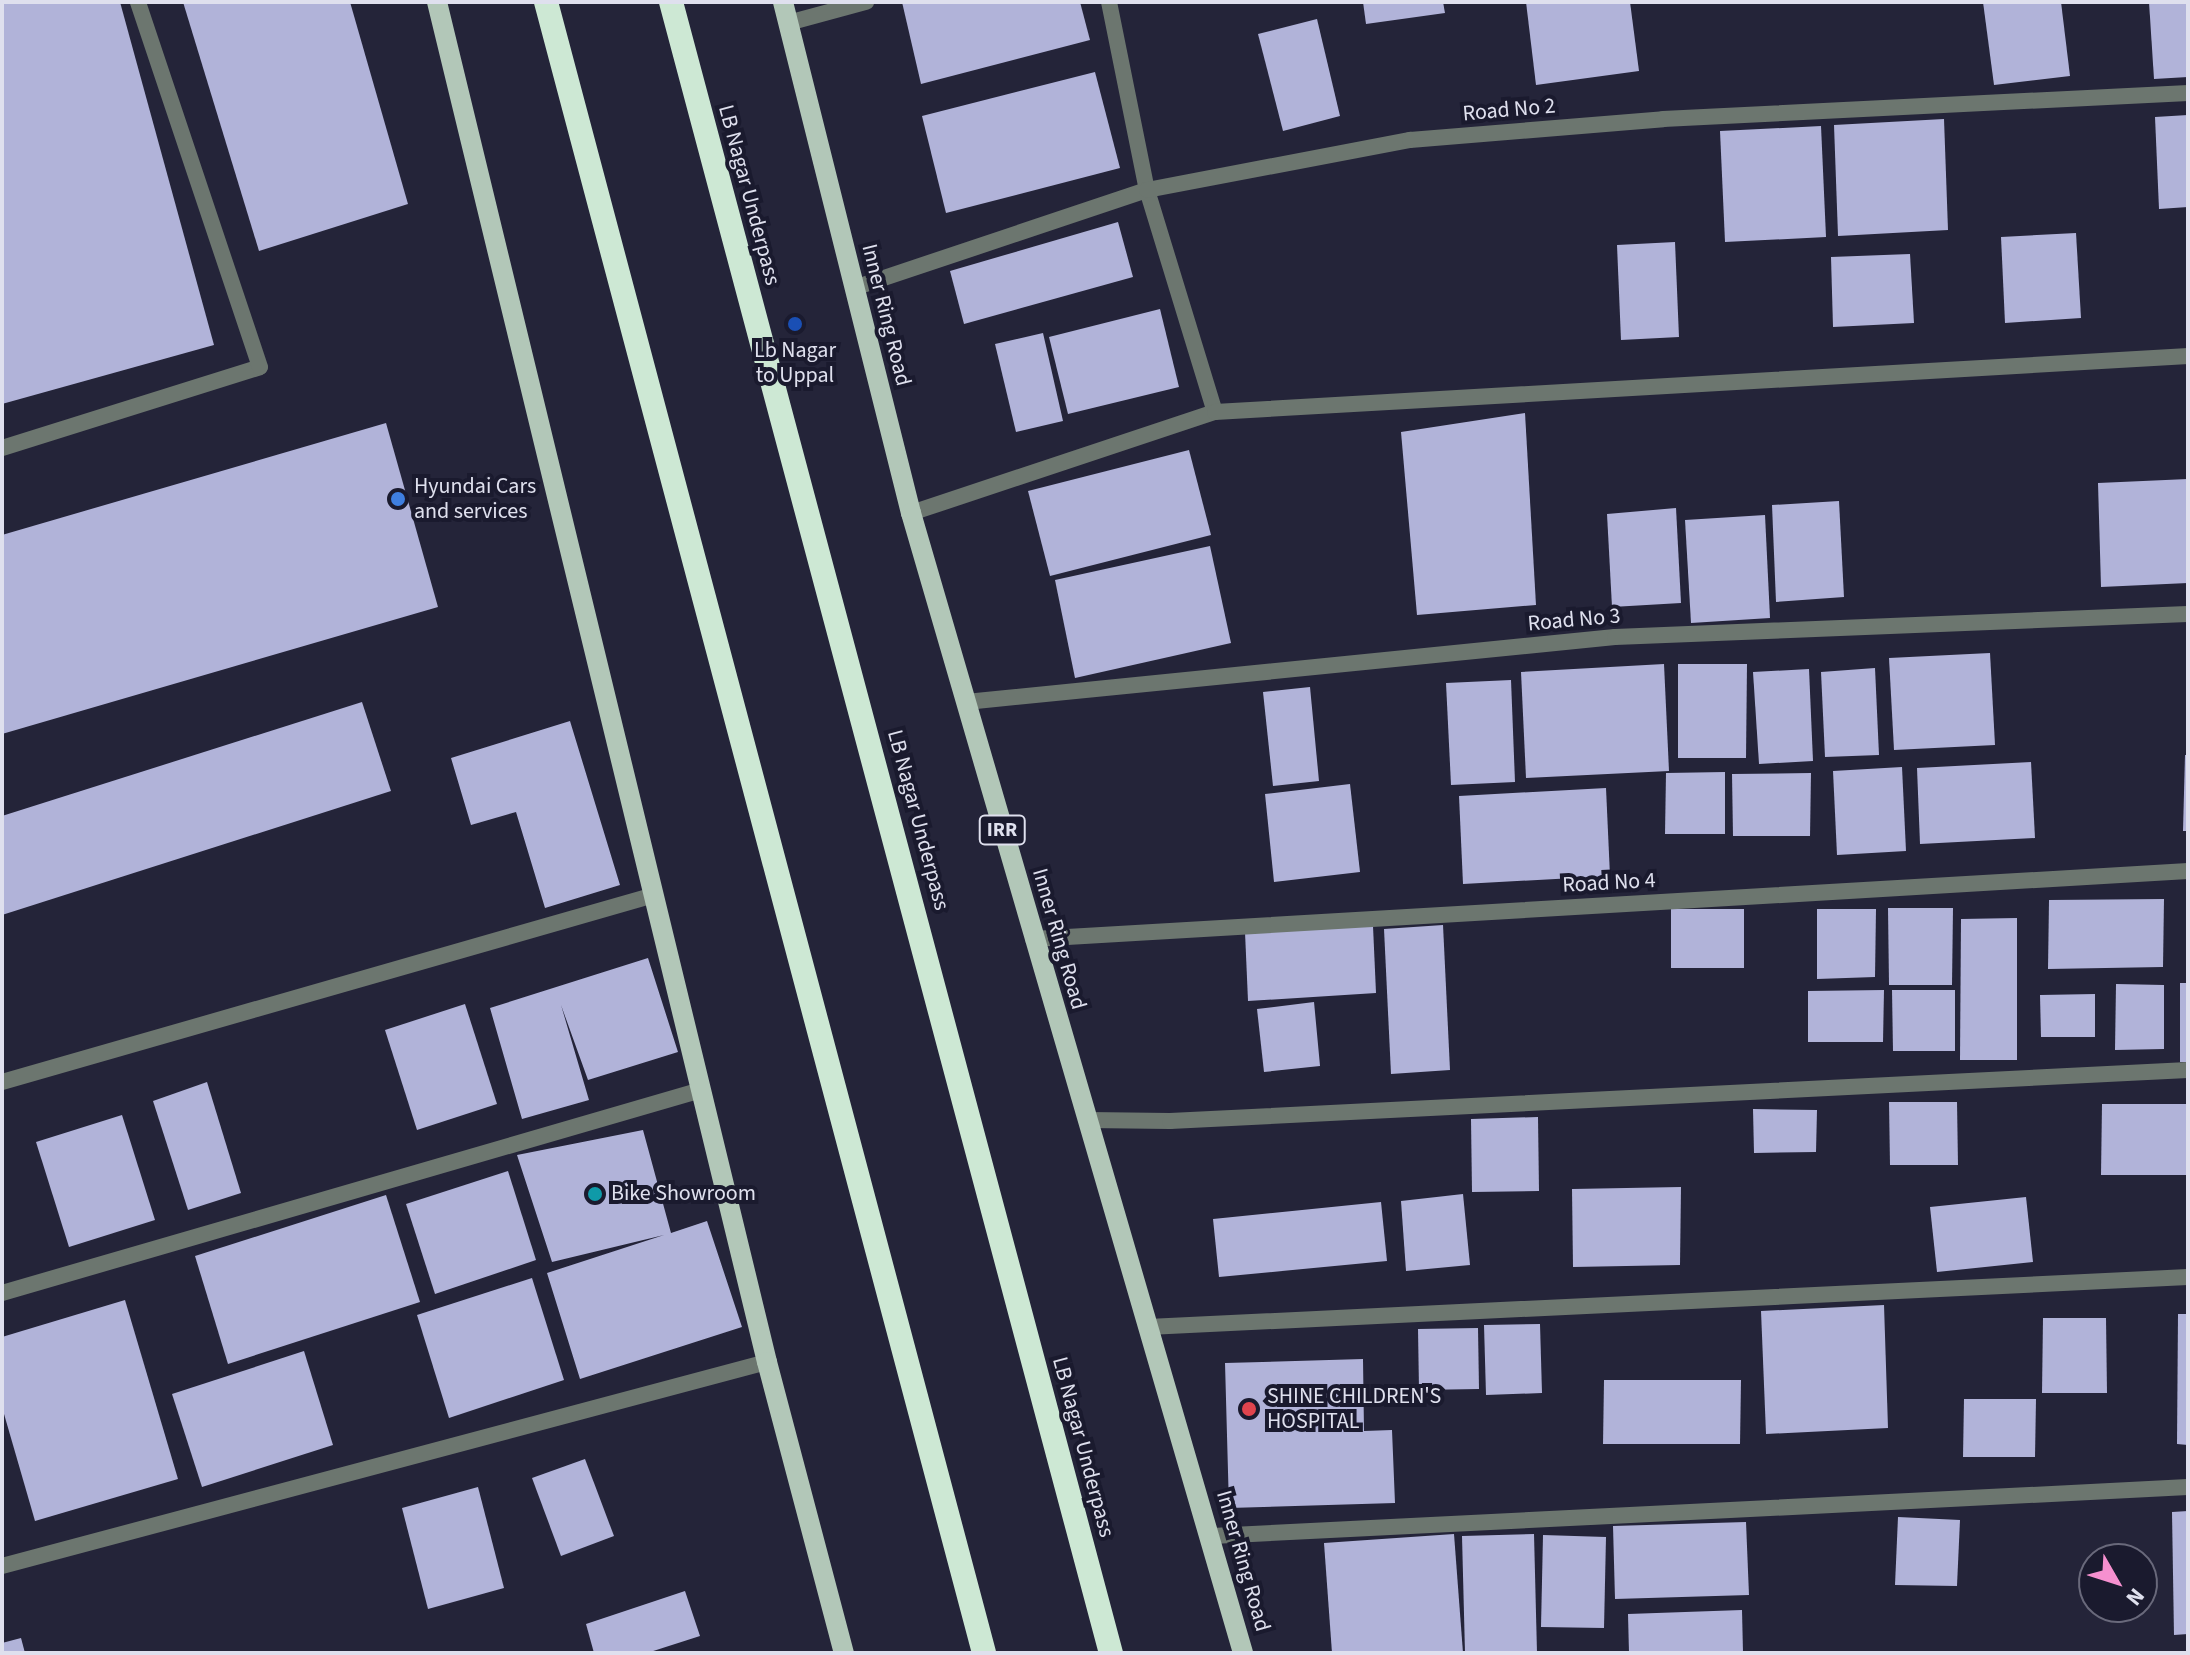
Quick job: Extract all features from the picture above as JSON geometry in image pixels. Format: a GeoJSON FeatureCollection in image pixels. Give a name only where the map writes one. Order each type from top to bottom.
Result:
{"type":"FeatureCollection","features":[{"type":"Feature","properties":{"kind":"highway"},"geometry":{"type":"LineString","coordinates":[[546,2],[984,1653]]}},
{"type":"Feature","properties":{"kind":"highway","name":"LB Nagar Underpass"},"geometry":{"type":"LineString","coordinates":[[671,2],[1111,1653]]}},
{"type":"Feature","properties":{"kind":"main road"},"geometry":{"type":"LineString","coordinates":[[437,2],[767,1362],[844,1653]]}},
{"type":"Feature","properties":{"kind":"main road","name":"Inner Ring Road"},"geometry":{"type":"LineString","coordinates":[[783,2],[911,513],[1033,939],[1212,1536],[1243,1653]]}},
{"type":"Feature","properties":{"kind":"street"},"geometry":{"type":"LineString","coordinates":[[2,448],[260,367],[138,2]]}},
{"type":"Feature","properties":{"kind":"street"},"geometry":{"type":"LineString","coordinates":[[788,23],[866,2]]}},
{"type":"Feature","properties":{"kind":"street"},"geometry":{"type":"LineString","coordinates":[[1109,2],[1147,190],[1215,412]]}},
{"type":"Feature","properties":{"kind":"street","name":"Road No 2"},"geometry":{"type":"LineString","coordinates":[[854,288],[1147,190],[1410,140],[1663,119],[2188,93]]}},
{"type":"Feature","properties":{"kind":"street"},"geometry":{"type":"LineString","coordinates":[[911,513],[1215,412],[2188,356]]}},
{"type":"Feature","properties":{"kind":"street","name":"Road No 3"},"geometry":{"type":"LineString","coordinates":[[966,702],[1615,637],[2188,614]]}},
{"type":"Feature","properties":{"kind":"street","name":"Road No 4"},"geometry":{"type":"LineString","coordinates":[[1033,939],[2188,871]]}},
{"type":"Feature","properties":{"kind":"street"},"geometry":{"type":"LineString","coordinates":[[2,1082],[654,895]]}},
{"type":"Feature","properties":{"kind":"street"},"geometry":{"type":"LineString","coordinates":[[1088,1120],[1170,1121],[2188,1070]]}},
{"type":"Feature","properties":{"kind":"street"},"geometry":{"type":"LineString","coordinates":[[2,1293],[701,1090]]}},
{"type":"Feature","properties":{"kind":"street"},"geometry":{"type":"LineString","coordinates":[[1148,1327],[2188,1277]]}},
{"type":"Feature","properties":{"kind":"street"},"geometry":{"type":"LineString","coordinates":[[2,1566],[767,1362]]}},
{"type":"Feature","properties":{"kind":"street"},"geometry":{"type":"LineString","coordinates":[[1212,1536],[2188,1487]]}},
{"type":"Feature","properties":{"kind":"building"},"geometry":{"type":"Polygon","coordinates":[[[2,2],[120,2],[214,345],[2,404],[2,2]]]}},
{"type":"Feature","properties":{"kind":"building"},"geometry":{"type":"Polygon","coordinates":[[[183,2],[350,2],[408,204],[259,251],[183,2]]]}},
{"type":"Feature","properties":{"kind":"building"},"geometry":{"type":"Polygon","coordinates":[[[902,2],[1080,2],[1090,40],[921,84],[902,2]]]}},
{"type":"Feature","properties":{"kind":"building"},"geometry":{"type":"Polygon","coordinates":[[[1363,2],[1443,2],[1445,13],[1366,24],[1363,2]]]}},
{"type":"Feature","properties":{"kind":"building"},"geometry":{"type":"Polygon","coordinates":[[[1526,2],[1630,2],[1639,71],[1536,85],[1526,2]]]}},
{"type":"Feature","properties":{"kind":"building"},"geometry":{"type":"Polygon","coordinates":[[[1983,2],[2061,2],[2070,76],[1994,85],[1983,2]]]}},
{"type":"Feature","properties":{"kind":"building"},"geometry":{"type":"Polygon","coordinates":[[[2149,2],[2188,2],[2188,77],[2154,79],[2149,2]]]}},
{"type":"Feature","properties":{"kind":"building"},"geometry":{"type":"Polygon","coordinates":[[[1317,19],[1340,116],[1283,131],[1258,34],[1317,19]]]}},
{"type":"Feature","properties":{"kind":"building"},"geometry":{"type":"Polygon","coordinates":[[[1095,72],[1120,168],[946,213],[922,116],[1095,72]]]}},
{"type":"Feature","properties":{"kind":"building"},"geometry":{"type":"Polygon","coordinates":[[[2188,115],[2188,207],[2159,209],[2155,117],[2188,115]]]}},
{"type":"Feature","properties":{"kind":"building"},"geometry":{"type":"Polygon","coordinates":[[[1944,119],[1948,230],[1838,236],[1834,125],[1944,119]]]}},
{"type":"Feature","properties":{"kind":"building"},"geometry":{"type":"Polygon","coordinates":[[[1821,126],[1826,237],[1725,242],[1720,131],[1821,126]]]}},
{"type":"Feature","properties":{"kind":"building"},"geometry":{"type":"Polygon","coordinates":[[[1118,222],[1133,277],[964,324],[950,271],[1118,222]]]}},
{"type":"Feature","properties":{"kind":"building"},"geometry":{"type":"Polygon","coordinates":[[[2076,233],[2081,318],[2005,323],[2001,237],[2076,233]]]}},
{"type":"Feature","properties":{"kind":"building"},"geometry":{"type":"Polygon","coordinates":[[[1675,242],[1679,337],[1621,340],[1617,245],[1675,242]]]}},
{"type":"Feature","properties":{"kind":"building"},"geometry":{"type":"Polygon","coordinates":[[[1910,254],[1914,323],[1833,327],[1831,257],[1910,254]]]}},
{"type":"Feature","properties":{"kind":"building"},"geometry":{"type":"Polygon","coordinates":[[[1160,309],[1179,387],[1068,414],[1049,337],[1160,309]]]}},
{"type":"Feature","properties":{"kind":"building"},"geometry":{"type":"Polygon","coordinates":[[[1043,333],[1063,421],[1016,432],[995,344],[1043,333]]]}},
{"type":"Feature","properties":{"kind":"building"},"geometry":{"type":"Polygon","coordinates":[[[1525,413],[1536,605],[1417,615],[1401,432],[1525,413]]]}},
{"type":"Feature","properties":{"kind":"building"},"geometry":{"type":"Polygon","coordinates":[[[386,423],[438,607],[2,734],[2,535],[386,423]]]}},
{"type":"Feature","properties":{"kind":"building"},"geometry":{"type":"Polygon","coordinates":[[[1189,450],[1211,535],[1050,576],[1028,491],[1189,450]]]}},
{"type":"Feature","properties":{"kind":"building"},"geometry":{"type":"Polygon","coordinates":[[[2188,479],[2188,583],[2101,587],[2098,483],[2188,479]]]}},
{"type":"Feature","properties":{"kind":"building"},"geometry":{"type":"Polygon","coordinates":[[[1839,501],[1844,597],[1776,602],[1772,505],[1839,501]]]}},
{"type":"Feature","properties":{"kind":"building"},"geometry":{"type":"Polygon","coordinates":[[[1676,508],[1681,603],[1612,607],[1607,514],[1676,508]]]}},
{"type":"Feature","properties":{"kind":"building"},"geometry":{"type":"Polygon","coordinates":[[[1765,515],[1770,618],[1691,623],[1685,520],[1765,515]]]}},
{"type":"Feature","properties":{"kind":"building"},"geometry":{"type":"Polygon","coordinates":[[[1210,546],[1231,643],[1075,678],[1055,580],[1210,546]]]}},
{"type":"Feature","properties":{"kind":"building"},"geometry":{"type":"Polygon","coordinates":[[[1990,653],[1995,745],[1894,750],[1889,658],[1990,653]]]}},
{"type":"Feature","properties":{"kind":"building"},"geometry":{"type":"Polygon","coordinates":[[[1664,664],[1669,771],[1526,778],[1521,672],[1664,664]]]}},
{"type":"Feature","properties":{"kind":"building"},"geometry":{"type":"Polygon","coordinates":[[[1678,664],[1747,664],[1746,758],[1678,758],[1678,664]]]}},
{"type":"Feature","properties":{"kind":"building"},"geometry":{"type":"Polygon","coordinates":[[[1875,668],[1879,755],[1825,757],[1821,672],[1875,668]]]}},
{"type":"Feature","properties":{"kind":"building"},"geometry":{"type":"Polygon","coordinates":[[[1809,669],[1813,761],[1759,764],[1753,672],[1809,669]]]}},
{"type":"Feature","properties":{"kind":"building"},"geometry":{"type":"Polygon","coordinates":[[[1511,680],[1515,782],[1451,785],[1446,683],[1511,680]]]}},
{"type":"Feature","properties":{"kind":"building"},"geometry":{"type":"Polygon","coordinates":[[[1310,687],[1319,781],[1273,786],[1263,692],[1310,687]]]}},
{"type":"Feature","properties":{"kind":"building"},"geometry":{"type":"Polygon","coordinates":[[[362,702],[391,791],[2,915],[2,816],[362,702]]]}},
{"type":"Feature","properties":{"kind":"building"},"geometry":{"type":"Polygon","coordinates":[[[570,721],[620,885],[545,908],[516,812],[471,825],[451,758],[570,721]]]}},
{"type":"Feature","properties":{"kind":"building"},"geometry":{"type":"Polygon","coordinates":[[[2185,755],[2188,755],[2188,831],[2183,831],[2185,755]]]}},
{"type":"Feature","properties":{"kind":"building"},"geometry":{"type":"Polygon","coordinates":[[[2031,762],[2035,838],[1920,844],[1917,768],[2031,762]]]}},
{"type":"Feature","properties":{"kind":"building"},"geometry":{"type":"Polygon","coordinates":[[[1902,767],[1906,851],[1837,855],[1833,771],[1902,767]]]}},
{"type":"Feature","properties":{"kind":"building"},"geometry":{"type":"Polygon","coordinates":[[[1725,772],[1725,834],[1665,834],[1666,773],[1725,772]]]}},
{"type":"Feature","properties":{"kind":"building"},"geometry":{"type":"Polygon","coordinates":[[[1811,773],[1810,836],[1733,836],[1732,774],[1811,773]]]}},
{"type":"Feature","properties":{"kind":"building"},"geometry":{"type":"Polygon","coordinates":[[[1350,784],[1360,872],[1274,882],[1265,794],[1350,784]]]}},
{"type":"Feature","properties":{"kind":"building"},"geometry":{"type":"Polygon","coordinates":[[[1606,788],[1610,876],[1463,884],[1459,796],[1606,788]]]}},
{"type":"Feature","properties":{"kind":"building"},"geometry":{"type":"Polygon","coordinates":[[[2164,899],[2163,967],[2048,969],[2049,900],[2164,899]]]}},
{"type":"Feature","properties":{"kind":"building"},"geometry":{"type":"Polygon","coordinates":[[[1888,908],[1953,908],[1952,985],[1889,985],[1888,908]]]}},
{"type":"Feature","properties":{"kind":"building"},"geometry":{"type":"Polygon","coordinates":[[[1671,909],[1744,909],[1744,968],[1671,968],[1671,909]]]}},
{"type":"Feature","properties":{"kind":"building"},"geometry":{"type":"Polygon","coordinates":[[[1817,909],[1876,909],[1875,977],[1817,979],[1817,909]]]}},
{"type":"Feature","properties":{"kind":"building"},"geometry":{"type":"Polygon","coordinates":[[[2017,918],[2017,1060],[1960,1060],[1961,919],[2017,918]]]}},
{"type":"Feature","properties":{"kind":"building"},"geometry":{"type":"Polygon","coordinates":[[[1443,925],[1450,1070],[1391,1074],[1384,929],[1443,925]]]}},
{"type":"Feature","properties":{"kind":"building"},"geometry":{"type":"Polygon","coordinates":[[[1373,926],[1376,993],[1248,1001],[1245,932],[1373,926]]]}},
{"type":"Feature","properties":{"kind":"building"},"geometry":{"type":"Polygon","coordinates":[[[648,958],[678,1052],[588,1080],[561,1005],[589,1100],[522,1119],[490,1008],[648,958]]]}},
{"type":"Feature","properties":{"kind":"building"},"geometry":{"type":"Polygon","coordinates":[[[2180,983],[2188,983],[2188,1062],[2180,1062],[2180,983]]]}},
{"type":"Feature","properties":{"kind":"building"},"geometry":{"type":"Polygon","coordinates":[[[2116,984],[2164,985],[2164,1049],[2115,1050],[2116,984]]]}},
{"type":"Feature","properties":{"kind":"building"},"geometry":{"type":"Polygon","coordinates":[[[1884,990],[1883,1042],[1808,1042],[1808,991],[1884,990]]]}},
{"type":"Feature","properties":{"kind":"building"},"geometry":{"type":"Polygon","coordinates":[[[1892,990],[1955,990],[1955,1051],[1893,1051],[1892,990]]]}},
{"type":"Feature","properties":{"kind":"building"},"geometry":{"type":"Polygon","coordinates":[[[2095,994],[2095,1037],[2041,1037],[2040,995],[2095,994]]]}},
{"type":"Feature","properties":{"kind":"building"},"geometry":{"type":"Polygon","coordinates":[[[1314,1002],[1320,1066],[1264,1072],[1257,1009],[1314,1002]]]}},
{"type":"Feature","properties":{"kind":"building"},"geometry":{"type":"Polygon","coordinates":[[[465,1004],[497,1104],[417,1130],[385,1030],[465,1004]]]}},
{"type":"Feature","properties":{"kind":"building"},"geometry":{"type":"Polygon","coordinates":[[[207,1082],[241,1193],[188,1210],[153,1101],[207,1082]]]}},
{"type":"Feature","properties":{"kind":"building"},"geometry":{"type":"Polygon","coordinates":[[[1889,1102],[1957,1102],[1958,1165],[1890,1165],[1889,1102]]]}},
{"type":"Feature","properties":{"kind":"building"},"geometry":{"type":"Polygon","coordinates":[[[2102,1104],[2188,1104],[2188,1175],[2101,1175],[2102,1104]]]}},
{"type":"Feature","properties":{"kind":"building"},"geometry":{"type":"Polygon","coordinates":[[[1753,1109],[1817,1110],[1816,1152],[1754,1153],[1753,1109]]]}},
{"type":"Feature","properties":{"kind":"building"},"geometry":{"type":"Polygon","coordinates":[[[122,1115],[155,1220],[69,1247],[36,1142],[122,1115]]]}},
{"type":"Feature","properties":{"kind":"building"},"geometry":{"type":"Polygon","coordinates":[[[1538,1117],[1539,1191],[1472,1192],[1471,1119],[1538,1117]]]}},
{"type":"Feature","properties":{"kind":"building"},"geometry":{"type":"Polygon","coordinates":[[[643,1130],[671,1233],[707,1221],[742,1327],[580,1379],[547,1273],[664,1235],[552,1262],[517,1155],[643,1130]]]}},
{"type":"Feature","properties":{"kind":"building"},"geometry":{"type":"Polygon","coordinates":[[[508,1171],[536,1260],[435,1294],[406,1204],[508,1171]]]}},
{"type":"Feature","properties":{"kind":"building"},"geometry":{"type":"Polygon","coordinates":[[[1681,1187],[1680,1265],[1573,1267],[1572,1189],[1681,1187]]]}},
{"type":"Feature","properties":{"kind":"building"},"geometry":{"type":"Polygon","coordinates":[[[1463,1194],[1470,1265],[1406,1271],[1401,1201],[1463,1194]]]}},
{"type":"Feature","properties":{"kind":"building"},"geometry":{"type":"Polygon","coordinates":[[[386,1195],[420,1302],[228,1364],[195,1256],[386,1195]]]}},
{"type":"Feature","properties":{"kind":"building"},"geometry":{"type":"Polygon","coordinates":[[[2026,1197],[2033,1262],[1937,1272],[1930,1207],[2026,1197]]]}},
{"type":"Feature","properties":{"kind":"building"},"geometry":{"type":"Polygon","coordinates":[[[1381,1202],[1387,1261],[1219,1277],[1213,1219],[1381,1202]]]}},
{"type":"Feature","properties":{"kind":"building"},"geometry":{"type":"Polygon","coordinates":[[[532,1278],[564,1380],[449,1418],[417,1315],[532,1278]]]}},
{"type":"Feature","properties":{"kind":"building"},"geometry":{"type":"Polygon","coordinates":[[[125,1300],[178,1479],[35,1521],[2,1407],[2,1337],[125,1300]]]}},
{"type":"Feature","properties":{"kind":"building"},"geometry":{"type":"Polygon","coordinates":[[[1884,1305],[1888,1428],[1766,1434],[1761,1311],[1884,1305]]]}},
{"type":"Feature","properties":{"kind":"building"},"geometry":{"type":"Polygon","coordinates":[[[2178,1314],[2188,1314],[2188,1445],[2177,1444],[2178,1314]]]}},
{"type":"Feature","properties":{"kind":"building"},"geometry":{"type":"Polygon","coordinates":[[[2043,1318],[2106,1318],[2107,1393],[2042,1393],[2043,1318]]]}},
{"type":"Feature","properties":{"kind":"building"},"geometry":{"type":"Polygon","coordinates":[[[1540,1324],[1542,1393],[1486,1395],[1484,1325],[1540,1324]]]}},
{"type":"Feature","properties":{"kind":"building"},"geometry":{"type":"Polygon","coordinates":[[[1478,1328],[1479,1389],[1419,1390],[1418,1329],[1478,1328]]]}},
{"type":"Feature","properties":{"kind":"building"},"geometry":{"type":"Polygon","coordinates":[[[304,1351],[333,1445],[202,1487],[172,1394],[304,1351]]]}},
{"type":"Feature","properties":{"kind":"building"},"geometry":{"type":"Polygon","coordinates":[[[1363,1359],[1364,1431],[1392,1430],[1395,1503],[1229,1508],[1225,1363],[1363,1359]]]}},
{"type":"Feature","properties":{"kind":"building"},"geometry":{"type":"Polygon","coordinates":[[[1604,1380],[1741,1380],[1740,1444],[1603,1444],[1604,1380]]]}},
{"type":"Feature","properties":{"kind":"building"},"geometry":{"type":"Polygon","coordinates":[[[1964,1399],[2036,1399],[2035,1457],[1963,1457],[1964,1399]]]}},
{"type":"Feature","properties":{"kind":"building"},"geometry":{"type":"Polygon","coordinates":[[[585,1459],[614,1536],[561,1556],[532,1478],[585,1459]]]}},
{"type":"Feature","properties":{"kind":"building"},"geometry":{"type":"Polygon","coordinates":[[[478,1487],[504,1588],[428,1609],[402,1508],[478,1487]]]}},
{"type":"Feature","properties":{"kind":"building"},"geometry":{"type":"Polygon","coordinates":[[[2188,1511],[2188,1634],[2174,1635],[2172,1512],[2188,1511]]]}},
{"type":"Feature","properties":{"kind":"building"},"geometry":{"type":"Polygon","coordinates":[[[1898,1517],[1960,1520],[1957,1586],[1895,1585],[1898,1517]]]}},
{"type":"Feature","properties":{"kind":"building"},"geometry":{"type":"Polygon","coordinates":[[[1746,1522],[1749,1595],[1615,1599],[1613,1526],[1746,1522]]]}},
{"type":"Feature","properties":{"kind":"building"},"geometry":{"type":"Polygon","coordinates":[[[1454,1534],[1463,1653],[1332,1653],[1324,1543],[1454,1534]]]}},
{"type":"Feature","properties":{"kind":"building"},"geometry":{"type":"Polygon","coordinates":[[[1534,1534],[1537,1653],[1465,1653],[1462,1536],[1534,1534]]]}},
{"type":"Feature","properties":{"kind":"building"},"geometry":{"type":"Polygon","coordinates":[[[1543,1535],[1606,1537],[1604,1628],[1541,1627],[1543,1535]]]}},
{"type":"Feature","properties":{"kind":"building"},"geometry":{"type":"Polygon","coordinates":[[[685,1591],[700,1636],[647,1653],[594,1653],[586,1624],[685,1591]]]}},
{"type":"Feature","properties":{"kind":"building"},"geometry":{"type":"Polygon","coordinates":[[[1742,1610],[1743,1653],[1629,1653],[1628,1614],[1742,1610]]]}},
{"type":"Feature","properties":{"kind":"building"},"geometry":{"type":"Polygon","coordinates":[[[21,1638],[25,1653],[2,1653],[2,1643],[21,1638]]]}},
{"type":"Feature","properties":{"kind":"place","name":"Lb Nagar to Uppal"},"geometry":{"type":"Point","coordinates":[795,324]}},
{"type":"Feature","properties":{"kind":"place","name":"Hyundai Cars and services"},"geometry":{"type":"Point","coordinates":[398,499]}},
{"type":"Feature","properties":{"kind":"place","name":"Bike Showroom"},"geometry":{"type":"Point","coordinates":[595,1194]}},
{"type":"Feature","properties":{"kind":"place","name":"SHINE CHILDREN'S HOSPITAL"},"geometry":{"type":"Point","coordinates":[1249,1409]}}]}
